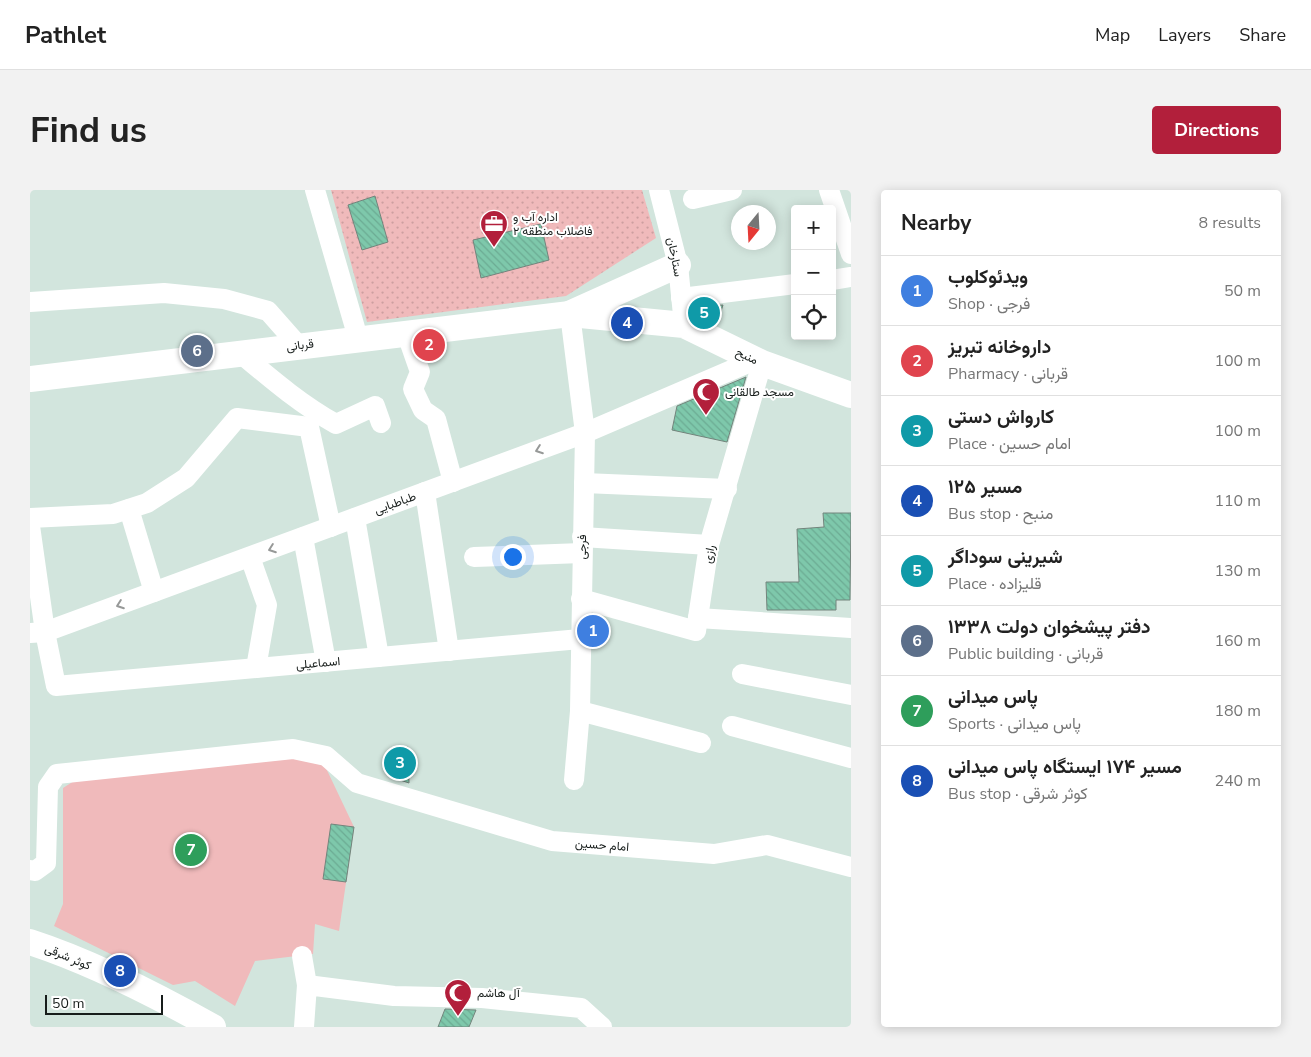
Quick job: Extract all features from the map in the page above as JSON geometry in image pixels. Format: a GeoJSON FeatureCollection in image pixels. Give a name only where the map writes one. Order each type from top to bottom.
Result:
{"type":"FeatureCollection","features":[{"type":"Feature","properties":{"kind":"main road"},"geometry":{"type":"LineString","coordinates":[[570,314],[678,265]]}},
{"type":"Feature","properties":{"kind":"main road","name":"قربانی"},"geometry":{"type":"LineString","coordinates":[[30,379],[239,352],[570,314]]}},
{"type":"Feature","properties":{"kind":"main road","name":"منبح"},"geometry":{"type":"LineString","coordinates":[[570,314],[684,325],[759,362],[851,395]]}},
{"type":"Feature","properties":{"kind":"main road","name":"کوثر شرقی"},"geometry":{"type":"LineString","coordinates":[[30,942],[59,951],[177,1007],[213,1027]]}},
{"type":"Feature","properties":{"kind":"street"},"geometry":{"type":"LineString","coordinates":[[315,190],[358,338]]}},
{"type":"Feature","properties":{"kind":"street","name":"ستارخان"},"geometry":{"type":"LineString","coordinates":[[659,190],[678,265],[684,325]]}},
{"type":"Feature","properties":{"kind":"street"},"geometry":{"type":"LineString","coordinates":[[692,199],[732,190]]}},
{"type":"Feature","properties":{"kind":"street"},"geometry":{"type":"LineString","coordinates":[[829,190],[851,254]]}},
{"type":"Feature","properties":{"kind":"street"},"geometry":{"type":"LineString","coordinates":[[836,280],[851,278]]}},
{"type":"Feature","properties":{"kind":"street"},"geometry":{"type":"LineString","coordinates":[[681,298],[791,284]]}},
{"type":"Feature","properties":{"kind":"street"},"geometry":{"type":"LineString","coordinates":[[30,302],[164,292],[214,298],[268,311],[298,345]]}},
{"type":"Feature","properties":{"kind":"street","name":"فرجی"},"geometry":{"type":"LineString","coordinates":[[570,314],[585,433],[580,711],[574,780]]}},
{"type":"Feature","properties":{"kind":"street"},"geometry":{"type":"LineString","coordinates":[[406,332],[420,372],[413,389],[423,410],[436,419],[452,482]]}},
{"type":"Feature","properties":{"kind":"street"},"geometry":{"type":"LineString","coordinates":[[239,352],[286,392],[314,412],[336,424],[376,406],[381,424]]}},
{"type":"Feature","properties":{"kind":"street","name":"طباطبایی"},"geometry":{"type":"LineString","coordinates":[[38,633],[585,433],[759,362]]}},
{"type":"Feature","properties":{"kind":"street","name":"رازی"},"geometry":{"type":"LineString","coordinates":[[698,618],[709,545],[727,489],[759,362]]}},
{"type":"Feature","properties":{"kind":"street"},"geometry":{"type":"LineString","coordinates":[[30,518],[113,514],[147,503],[186,478],[237,418],[309,427],[331,527]]}},
{"type":"Feature","properties":{"kind":"street"},"geometry":{"type":"LineString","coordinates":[[584,483],[727,489]]}},
{"type":"Feature","properties":{"kind":"street"},"geometry":{"type":"LineString","coordinates":[[425,492],[449,651]]}},
{"type":"Feature","properties":{"kind":"street"},"geometry":{"type":"LineString","coordinates":[[129,509],[154,592]]}},
{"type":"Feature","properties":{"kind":"street"},"geometry":{"type":"LineString","coordinates":[[355,518],[379,657]]}},
{"type":"Feature","properties":{"kind":"street"},"geometry":{"type":"LineString","coordinates":[[30,526],[38,633]]}},
{"type":"Feature","properties":{"kind":"street"},"geometry":{"type":"LineString","coordinates":[[303,537],[326,662]]}},
{"type":"Feature","properties":{"kind":"street"},"geometry":{"type":"LineString","coordinates":[[474,557],[582,545],[709,545]]}},
{"type":"Feature","properties":{"kind":"street"},"geometry":{"type":"LineString","coordinates":[[250,557],[267,605],[256,668]]}},
{"type":"Feature","properties":{"kind":"street"},"geometry":{"type":"LineString","coordinates":[[581,599],[696,631],[698,618],[851,628]]}},
{"type":"Feature","properties":{"kind":"street","name":"اسماعیلی"},"geometry":{"type":"LineString","coordinates":[[38,633],[56,686],[580,639]]}},
{"type":"Feature","properties":{"kind":"street"},"geometry":{"type":"LineString","coordinates":[[742,674],[851,695]]}},
{"type":"Feature","properties":{"kind":"street"},"geometry":{"type":"LineString","coordinates":[[580,711],[701,743]]}},
{"type":"Feature","properties":{"kind":"street"},"geometry":{"type":"LineString","coordinates":[[732,726],[851,758]]}},
{"type":"Feature","properties":{"kind":"street","name":"امام حسین"},"geometry":{"type":"LineString","coordinates":[[30,870],[36,871],[46,863],[48,787],[57,774],[293,749],[326,756],[357,783],[552,841],[714,854],[767,845],[851,867]]}},
{"type":"Feature","properties":{"kind":"street"},"geometry":{"type":"LineString","coordinates":[[302,956],[307,985],[304,1027]]}},
{"type":"Feature","properties":{"kind":"street"},"geometry":{"type":"LineString","coordinates":[[307,985],[394,996],[482,998],[581,1008],[602,1027]]}},
{"type":"Feature","properties":{"kind":"shaded area","name":"اداره آب و فاضلاب منطقه ۲"},"geometry":{"type":"Polygon","coordinates":[[[331,190],[642,190],[656,238],[566,296],[367,322],[331,190]]]}},
{"type":"Feature","properties":{"kind":"shaded area"},"geometry":{"type":"Polygon","coordinates":[[[297,758],[325,766],[354,827],[339,931],[315,924],[313,954],[255,961],[235,1006],[195,981],[173,985],[54,926],[63,904],[63,788],[74,781],[297,758]]]}},
{"type":"Feature","properties":{"kind":"building"},"geometry":{"type":"Polygon","coordinates":[[[375,196],[388,242],[362,250],[348,205],[375,196]]]}},
{"type":"Feature","properties":{"kind":"building"},"geometry":{"type":"Polygon","coordinates":[[[541,224],[549,260],[481,278],[473,240],[541,224]]]}},
{"type":"Feature","properties":{"kind":"building"},"geometry":{"type":"Polygon","coordinates":[[[723,305],[717,324],[695,314],[694,308],[723,305]]]}},
{"type":"Feature","properties":{"kind":"building","name":"مسجد طالقانی"},"geometry":{"type":"Polygon","coordinates":[[[746,377],[727,442],[672,430],[677,406],[746,377]]]}},
{"type":"Feature","properties":{"kind":"building"},"geometry":{"type":"Polygon","coordinates":[[[823,513],[851,513],[850,600],[836,600],[836,610],[767,610],[766,582],[799,582],[797,529],[824,527],[823,513]]]}},
{"type":"Feature","properties":{"kind":"building"},"geometry":{"type":"Polygon","coordinates":[[[408,747],[409,783],[391,777],[391,748],[408,747]]]}},
{"type":"Feature","properties":{"kind":"building"},"geometry":{"type":"Polygon","coordinates":[[[331,824],[354,827],[346,882],[323,879],[331,824]]]}},
{"type":"Feature","properties":{"kind":"building","name":"آل هاشم"},"geometry":{"type":"Polygon","coordinates":[[[445,1009],[476,1010],[469,1027],[438,1027],[445,1009]]]}},
{"type":"Feature","properties":{"kind":"place","name":"اداره آب و فاضلاب منطقه ۲"},"geometry":{"type":"Point","coordinates":[494,248]}},
{"type":"Feature","properties":{"kind":"place","name":"شیرینی سوداگر"},"geometry":{"type":"Point","coordinates":[704,313]}},
{"type":"Feature","properties":{"kind":"place","name":"مسیر ۱۲۵"},"geometry":{"type":"Point","coordinates":[627,323]}},
{"type":"Feature","properties":{"kind":"place","name":"داروخانه تبریز"},"geometry":{"type":"Point","coordinates":[429,345]}},
{"type":"Feature","properties":{"kind":"place","name":"دفتر پیشخوان دولت ۱۳۳۸"},"geometry":{"type":"Point","coordinates":[197,351]}},
{"type":"Feature","properties":{"kind":"place","name":"مسجد طالقانی"},"geometry":{"type":"Point","coordinates":[706,416]}},
{"type":"Feature","properties":{"kind":"place","name":"ویدئوکلوب"},"geometry":{"type":"Point","coordinates":[593,631]}},
{"type":"Feature","properties":{"kind":"place","name":"کارواش دستی"},"geometry":{"type":"Point","coordinates":[400,763]}},
{"type":"Feature","properties":{"kind":"place","name":"پاس میدانی"},"geometry":{"type":"Point","coordinates":[191,850]}},
{"type":"Feature","properties":{"kind":"place","name":"مسیر ۱۷۴ ایستگاه پاس میدانی"},"geometry":{"type":"Point","coordinates":[120,971]}},
{"type":"Feature","properties":{"kind":"place","name":"آل هاشم"},"geometry":{"type":"Point","coordinates":[458,1017]}}]}
